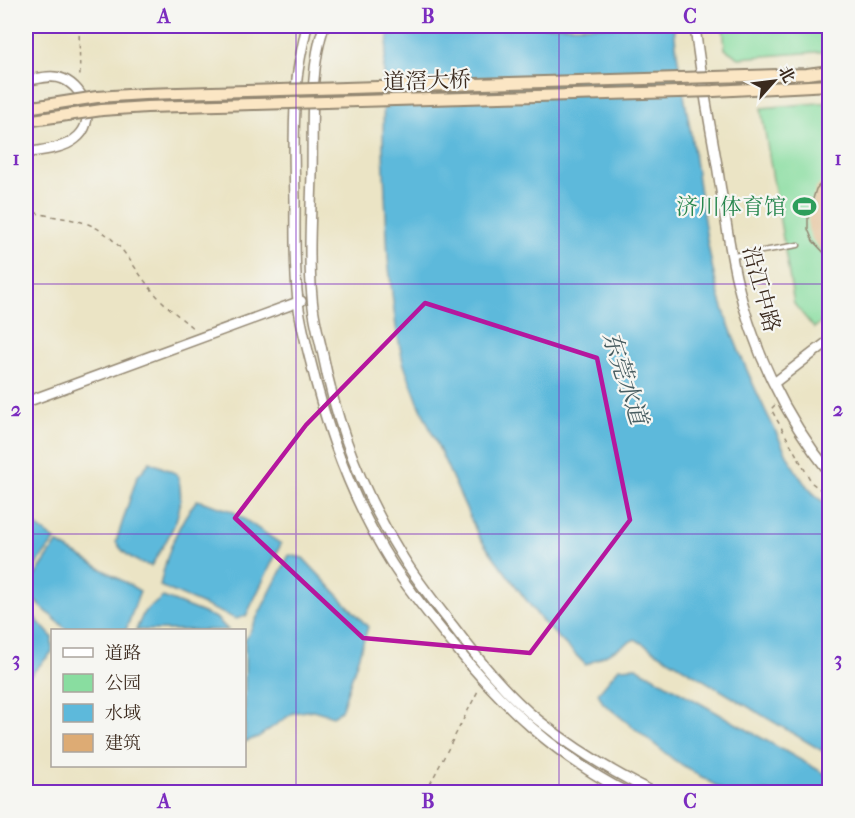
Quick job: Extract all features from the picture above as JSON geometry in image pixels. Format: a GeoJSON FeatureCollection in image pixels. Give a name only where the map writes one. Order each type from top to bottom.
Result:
{"type":"FeatureCollection","features":[{"type":"Feature","properties":{"kind":"main road","name":"道滘大桥"},"geometry":{"type":"LineString","coordinates":[[26,108],[97,97],[144,94],[772,75],[830,71]]}},
{"type":"Feature","properties":{"kind":"main road","name":"道滘大桥"},"geometry":{"type":"LineString","coordinates":[[26,121],[102,110],[147,107],[830,85]]}},
{"type":"Feature","properties":{"kind":"street"},"geometry":{"type":"LineString","coordinates":[[307,26],[297,78],[295,118],[298,302],[328,429],[360,506],[392,564],[413,595],[483,681],[553,747],[626,792]]}},
{"type":"Feature","properties":{"kind":"street"},"geometry":{"type":"LineString","coordinates":[[324,26],[317,60],[314,94],[312,297],[329,385],[352,458],[383,525],[423,588],[481,663],[536,718],[613,772],[653,792]]}},
{"type":"Feature","properties":{"kind":"street","name":"沿江中路"},"geometry":{"type":"LineString","coordinates":[[695,26],[732,256],[747,319],[782,399],[802,435],[830,473]]}},
{"type":"Feature","properties":{"kind":"street"},"geometry":{"type":"LineString","coordinates":[[26,81],[60,77],[73,84],[87,109],[88,120],[85,131],[73,141],[26,153]]}},
{"type":"Feature","properties":{"kind":"street"},"geometry":{"type":"LineString","coordinates":[[26,402],[312,297]]}},
{"type":"Feature","properties":{"kind":"street"},"geometry":{"type":"LineString","coordinates":[[774,383],[830,340]]}},
{"type":"Feature","properties":{"kind":"lane"},"geometry":{"type":"LineString","coordinates":[[732,256],[798,245]]}},
{"type":"Feature","properties":{"kind":"path"},"geometry":{"type":"LineString","coordinates":[[79,26],[81,95]]}},
{"type":"Feature","properties":{"kind":"path"},"geometry":{"type":"LineString","coordinates":[[26,210],[73,220],[103,232],[127,255],[158,297],[202,337]]}},
{"type":"Feature","properties":{"kind":"path"},"geometry":{"type":"LineString","coordinates":[[782,399],[771,409],[812,483],[830,496]]}},
{"type":"Feature","properties":{"kind":"path"},"geometry":{"type":"LineString","coordinates":[[426,792],[483,681]]}},
{"type":"Feature","properties":{"kind":"highlighted area"},"geometry":{"type":"Polygon","coordinates":[[[425,303],[597,358],[630,520],[530,653],[363,638],[235,518],[306,425],[425,303]]]}},
{"type":"Feature","properties":{"kind":"green space"},"geometry":{"type":"Polygon","coordinates":[[[723,26],[829,26],[829,51],[739,58],[725,49],[723,26]]]}},
{"type":"Feature","properties":{"kind":"green space","name":"济川体育馆"},"geometry":{"type":"Polygon","coordinates":[[[829,102],[829,316],[814,328],[794,304],[761,108],[829,102]]]}},
{"type":"Feature","properties":{"kind":"water","name":"东莞水道"},"geometry":{"type":"Polygon","coordinates":[[[390,26],[674,26],[707,240],[719,295],[751,380],[791,462],[803,482],[829,506],[829,755],[635,639],[586,665],[542,621],[479,537],[418,402],[403,362],[396,327],[388,259],[383,149],[384,65],[390,26]]]}},
{"type":"Feature","properties":{"kind":"water"},"geometry":{"type":"Polygon","coordinates":[[[150,462],[177,474],[181,499],[175,522],[151,566],[131,557],[116,542],[137,477],[150,462]]]}},
{"type":"Feature","properties":{"kind":"water"},"geometry":{"type":"Polygon","coordinates":[[[197,500],[232,511],[281,544],[246,616],[236,619],[160,586],[173,541],[197,500]]]}},
{"type":"Feature","properties":{"kind":"water"},"geometry":{"type":"Polygon","coordinates":[[[26,519],[55,540],[26,578],[26,519]]]}},
{"type":"Feature","properties":{"kind":"water"},"geometry":{"type":"Polygon","coordinates":[[[57,543],[140,591],[126,629],[66,629],[26,593],[26,589],[57,543]]]}},
{"type":"Feature","properties":{"kind":"water"},"geometry":{"type":"Polygon","coordinates":[[[289,555],[303,558],[368,627],[341,711],[333,716],[313,710],[293,713],[258,737],[246,742],[246,639],[289,555]]]}},
{"type":"Feature","properties":{"kind":"water"},"geometry":{"type":"Polygon","coordinates":[[[163,597],[216,618],[227,629],[136,629],[144,612],[163,597]]]}},
{"type":"Feature","properties":{"kind":"water"},"geometry":{"type":"Polygon","coordinates":[[[26,608],[51,636],[51,653],[26,680],[26,608]]]}},
{"type":"Feature","properties":{"kind":"water"},"geometry":{"type":"Polygon","coordinates":[[[636,667],[829,776],[829,792],[726,792],[674,760],[603,703],[598,693],[619,668],[636,667]]]}},
{"type":"Feature","properties":{"kind":"building"},"geometry":{"type":"Polygon","coordinates":[[[830,173],[830,259],[813,241],[808,229],[808,215],[816,189],[830,173]]]}},
{"type":"Feature","properties":{"kind":"place","name":"济川体育馆"},"geometry":{"type":"Point","coordinates":[804,206]}}]}
